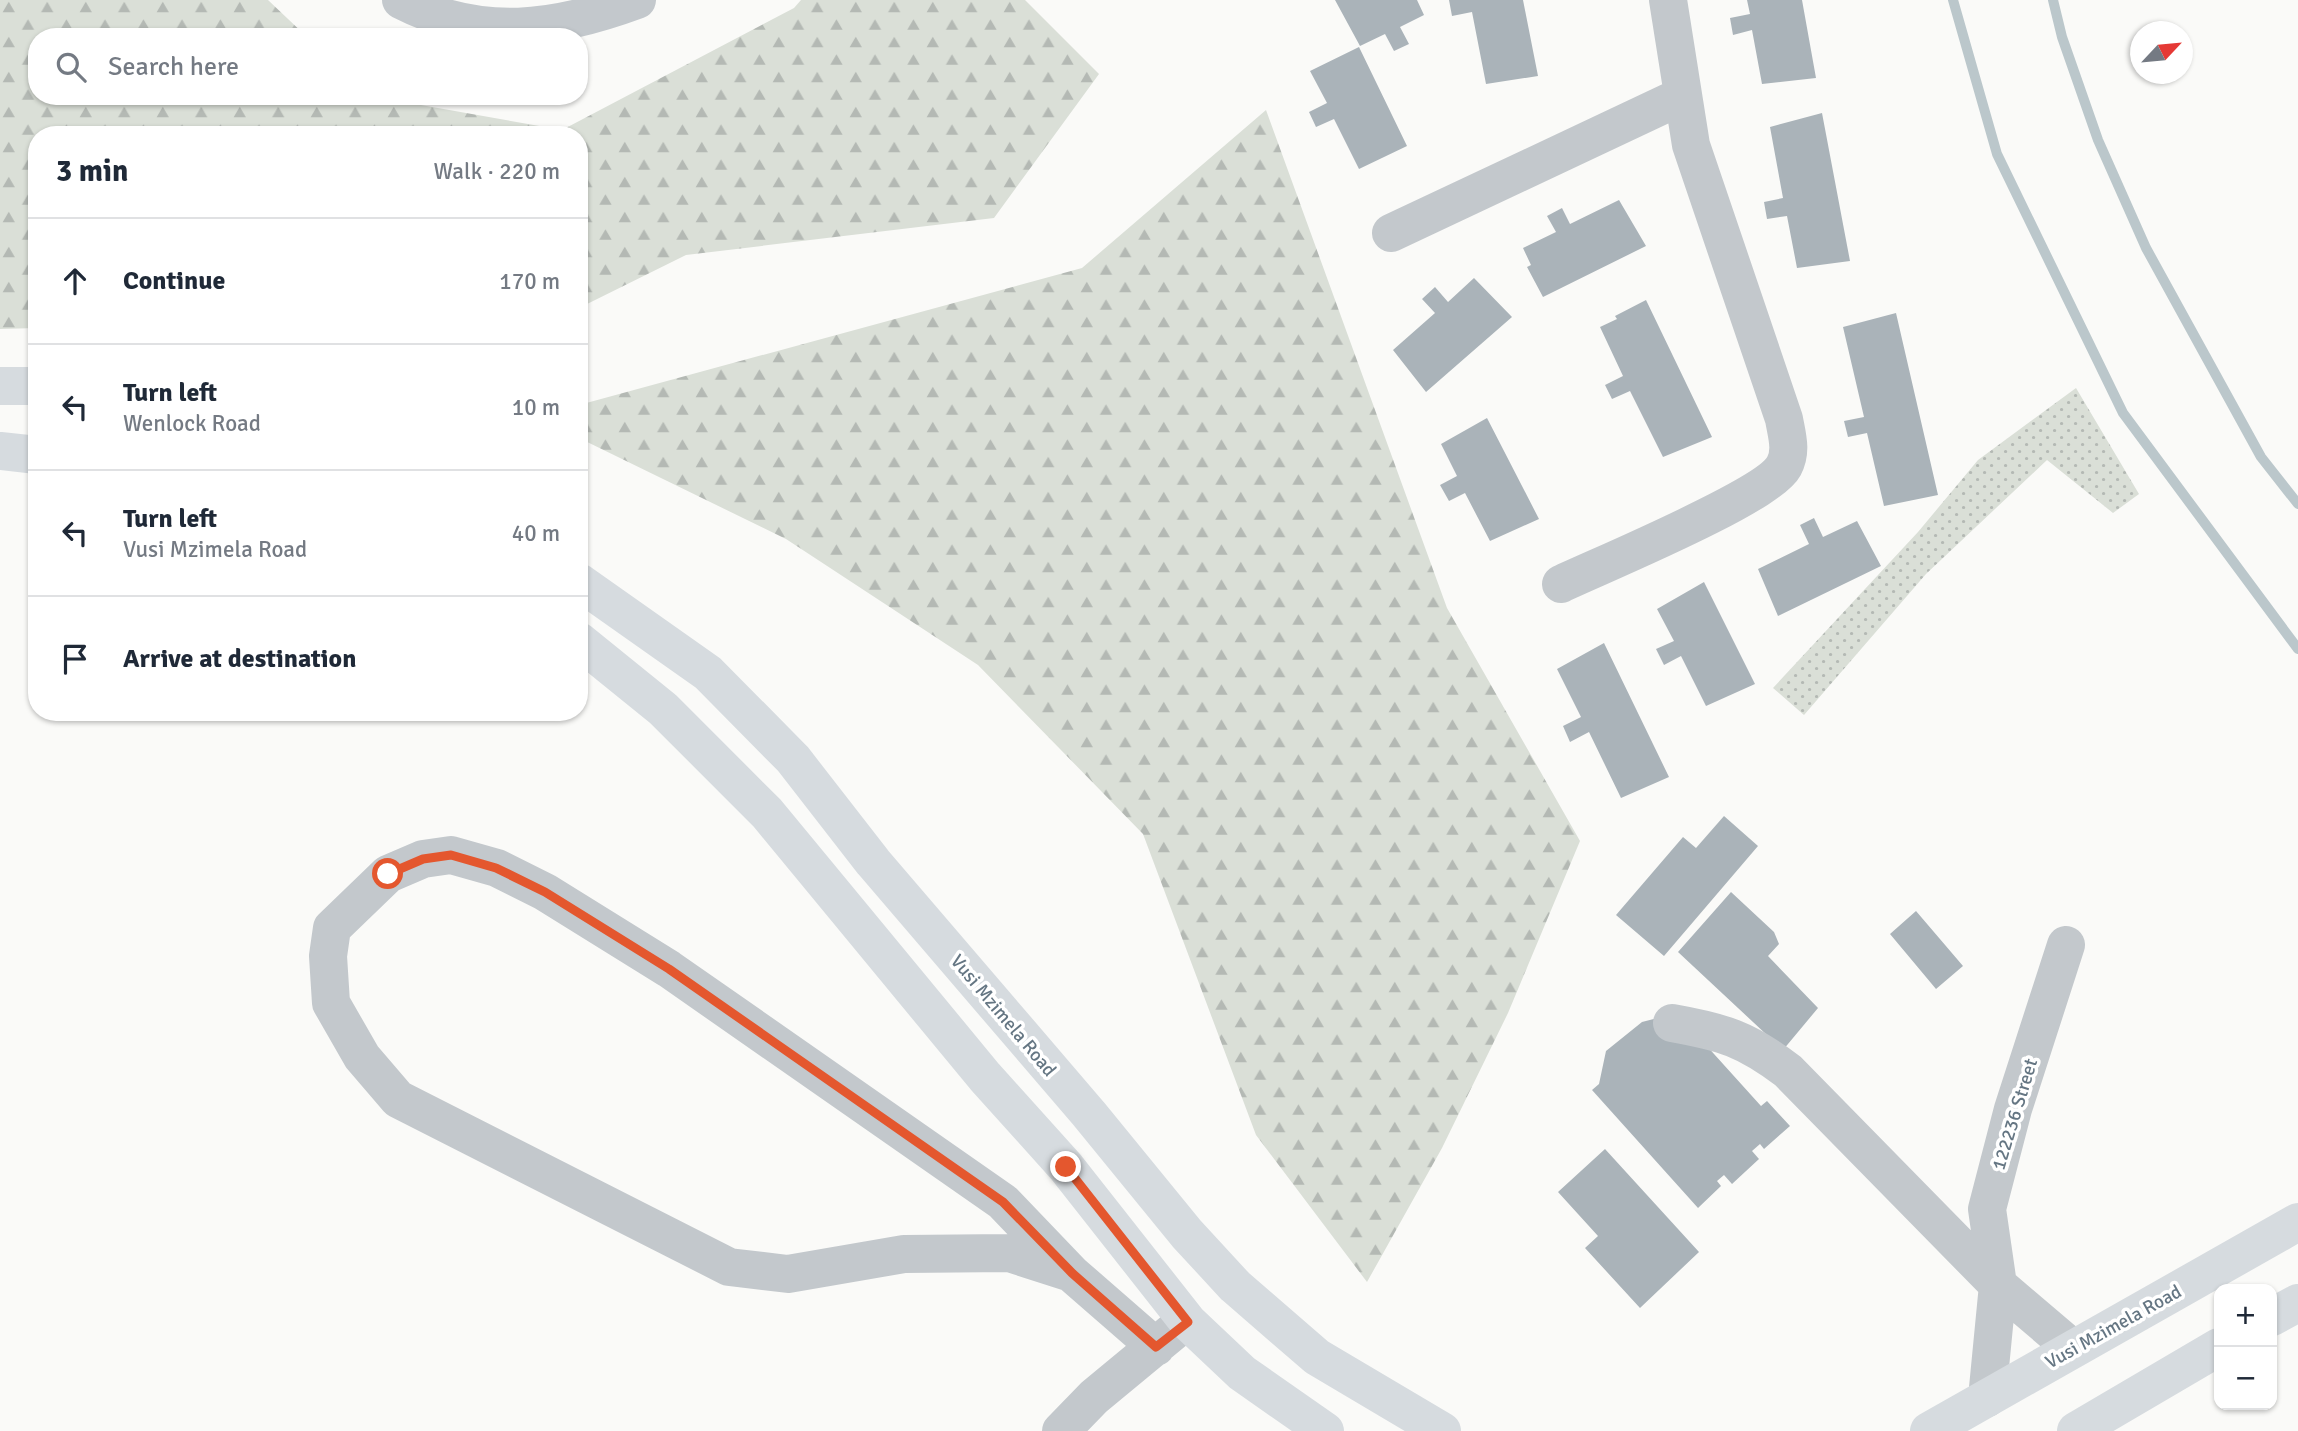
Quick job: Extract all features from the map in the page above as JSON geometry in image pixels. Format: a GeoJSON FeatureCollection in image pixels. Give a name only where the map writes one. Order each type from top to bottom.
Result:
{"type":"FeatureCollection","features":[{"type":"Feature","properties":{"kind":"main road"},"geometry":{"type":"LineString","coordinates":[[0,386],[28,386]]}},
{"type":"Feature","properties":{"kind":"main road"},"geometry":{"type":"LineString","coordinates":[[0,451],[28,454]]}},
{"type":"Feature","properties":{"kind":"main road","name":"Vusi Mzimela Road"},"geometry":{"type":"LineString","coordinates":[[588,588],[708,673],[793,759],[873,862],[1089,1114],[1187,1234],[1235,1286],[1317,1357],[1443,1431]]}},
{"type":"Feature","properties":{"kind":"main road"},"geometry":{"type":"LineString","coordinates":[[588,648],[663,709],[767,813],[985,1077],[1066,1167],[1188,1322],[1242,1373],[1325,1431]]}},
{"type":"Feature","properties":{"kind":"main road","name":"Vusi Mzimela Road"},"geometry":{"type":"LineString","coordinates":[[1929,1431],[2298,1222]]}},
{"type":"Feature","properties":{"kind":"main road"},"geometry":{"type":"LineString","coordinates":[[2277,1314],[2298,1303]]}},
{"type":"Feature","properties":{"kind":"main road"},"geometry":{"type":"LineString","coordinates":[[2076,1431],[2214,1350]]}},
{"type":"Feature","properties":{"kind":"street"},"geometry":{"type":"LineString","coordinates":[[401,0],[474,27],[538,27],[587,19],[637,0]]}},
{"type":"Feature","properties":{"kind":"street"},"geometry":{"type":"LineString","coordinates":[[1561,584],[1730,505],[1783,468],[1790,448],[1784,419],[1691,145],[1668,0]]}},
{"type":"Feature","properties":{"kind":"street"},"geometry":{"type":"LineString","coordinates":[[1391,233],[1682,96]]}},
{"type":"Feature","properties":{"kind":"street"},"geometry":{"type":"LineString","coordinates":[[1072,1273],[1009,1253],[904,1254],[788,1274],[729,1267],[398,1099],[362,1057],[331,1003],[328,956],[332,928],[388,874],[423,859],[451,855],[496,868],[545,892],[669,969],[1003,1202],[1072,1273],[1156,1347]]}},
{"type":"Feature","properties":{"kind":"street","name":"122236 Street"},"geometry":{"type":"LineString","coordinates":[[1987,1398],[1998,1285],[1987,1209],[2013,1109],[2066,945]]}},
{"type":"Feature","properties":{"kind":"street"},"geometry":{"type":"LineString","coordinates":[[1672,1023],[1712,1030],[1756,1047],[1788,1071],[1998,1285],[2072,1348]]}},
{"type":"Feature","properties":{"kind":"street"},"geometry":{"type":"LineString","coordinates":[[1061,1431],[1094,1397],[1188,1322]]}},
{"type":"Feature","properties":{"kind":"green space"},"geometry":{"type":"Polygon","coordinates":[[[0,0],[268,0],[298,28],[28,28],[28,105],[421,105],[539,126],[28,126],[28,328],[0,329],[0,0]]]}},
{"type":"Feature","properties":{"kind":"green space"},"geometry":{"type":"Polygon","coordinates":[[[801,0],[1025,0],[1099,74],[994,218],[686,255],[588,304],[588,126],[570,126],[794,8],[801,0]]]}},
{"type":"Feature","properties":{"kind":"green space"},"geometry":{"type":"Polygon","coordinates":[[[1266,110],[1447,608],[1580,841],[1508,1013],[1442,1148],[1367,1282],[1256,1135],[1143,834],[978,665],[786,539],[588,442],[588,403],[1082,268],[1266,110]]]}},
{"type":"Feature","properties":{"kind":"green space"},"geometry":{"type":"Polygon","coordinates":[[[2076,388],[2139,494],[2113,513],[2047,460],[1926,574],[1804,715],[1773,688],[1918,532],[1978,460],[2076,388]]]}},
{"type":"Feature","properties":{"kind":"building"},"geometry":{"type":"Polygon","coordinates":[[[1335,0],[1417,0],[1424,15],[1400,27],[1409,44],[1394,51],[1385,34],[1360,46],[1335,0]]]}},
{"type":"Feature","properties":{"kind":"building"},"geometry":{"type":"Polygon","coordinates":[[[1449,0],[1523,0],[1538,76],[1486,84],[1472,12],[1452,16],[1449,0]]]}},
{"type":"Feature","properties":{"kind":"building"},"geometry":{"type":"Polygon","coordinates":[[[1747,0],[1802,0],[1816,78],[1762,84],[1752,30],[1733,35],[1730,18],[1750,14],[1747,0]]]}},
{"type":"Feature","properties":{"kind":"building"},"geometry":{"type":"Polygon","coordinates":[[[1359,47],[1407,146],[1359,169],[1334,119],[1316,127],[1309,112],[1327,103],[1310,71],[1359,47]]]}},
{"type":"Feature","properties":{"kind":"building"},"geometry":{"type":"Polygon","coordinates":[[[1822,113],[1850,261],[1797,268],[1787,216],[1767,219],[1764,202],[1783,198],[1770,127],[1822,113]]]}},
{"type":"Feature","properties":{"kind":"building"},"geometry":{"type":"Polygon","coordinates":[[[1619,200],[1646,246],[1543,297],[1527,267],[1531,265],[1523,248],[1556,232],[1547,216],[1562,208],[1570,224],[1619,200]]]}},
{"type":"Feature","properties":{"kind":"building"},"geometry":{"type":"Polygon","coordinates":[[[1474,278],[1512,317],[1426,392],[1393,350],[1435,313],[1422,299],[1435,287],[1448,302],[1474,278]]]}},
{"type":"Feature","properties":{"kind":"building"},"geometry":{"type":"Polygon","coordinates":[[[1646,300],[1712,437],[1663,457],[1630,391],[1612,399],[1605,385],[1623,376],[1600,327],[1646,300]]]}},
{"type":"Feature","properties":{"kind":"building"},"geometry":{"type":"Polygon","coordinates":[[[1896,313],[1938,495],[1884,506],[1867,433],[1848,437],[1844,421],[1864,417],[1843,327],[1896,313]]]}},
{"type":"Feature","properties":{"kind":"building"},"geometry":{"type":"Polygon","coordinates":[[[1487,418],[1539,519],[1490,541],[1465,493],[1449,501],[1440,485],[1457,476],[1441,444],[1487,418]]]}},
{"type":"Feature","properties":{"kind":"building"},"geometry":{"type":"Polygon","coordinates":[[[1814,518],[1823,537],[1857,521],[1881,566],[1778,616],[1758,569],[1809,544],[1800,525],[1814,518]]]}},
{"type":"Feature","properties":{"kind":"building"},"geometry":{"type":"Polygon","coordinates":[[[1704,582],[1755,684],[1706,706],[1681,656],[1664,665],[1656,649],[1674,641],[1657,609],[1704,582]]]}},
{"type":"Feature","properties":{"kind":"building"},"geometry":{"type":"Polygon","coordinates":[[[1604,643],[1669,777],[1621,798],[1589,732],[1570,742],[1563,726],[1581,717],[1557,669],[1604,643]]]}},
{"type":"Feature","properties":{"kind":"building"},"geometry":{"type":"Polygon","coordinates":[[[1724,816],[1758,846],[1664,956],[1616,915],[1683,837],[1696,848],[1724,816]]]}},
{"type":"Feature","properties":{"kind":"building"},"geometry":{"type":"Polygon","coordinates":[[[1731,892],[1774,932],[1779,944],[1768,956],[1818,1008],[1783,1050],[1678,952],[1731,892]]]}},
{"type":"Feature","properties":{"kind":"building"},"geometry":{"type":"Polygon","coordinates":[[[1916,911],[1963,966],[1936,989],[1890,934],[1916,911]]]}},
{"type":"Feature","properties":{"kind":"building"},"geometry":{"type":"Polygon","coordinates":[[[1677,1013],[1761,1106],[1767,1101],[1790,1126],[1764,1149],[1760,1144],[1752,1151],[1759,1159],[1732,1184],[1724,1175],[1717,1181],[1721,1186],[1698,1208],[1592,1090],[1599,1084],[1606,1051],[1642,1022],[1677,1013]]]}},
{"type":"Feature","properties":{"kind":"building"},"geometry":{"type":"Polygon","coordinates":[[[1605,1149],[1699,1252],[1640,1308],[1585,1248],[1598,1236],[1558,1192],[1605,1149]]]}},
{"type":"Feature","properties":{"kind":"waterway"},"geometry":{"type":"LineString","coordinates":[[1953,0],[1997,154],[2123,413],[2298,649]]}},
{"type":"Feature","properties":{"kind":"waterway"},"geometry":{"type":"LineString","coordinates":[[2053,0],[2062,37],[2098,140],[2146,248],[2261,457],[2298,504]]}},
{"type":"Feature","properties":{"kind":"route"},"geometry":{"type":"LineString","coordinates":[[388,874],[423,859],[451,855],[496,868],[545,892],[669,969],[1003,1202],[1072,1273],[1156,1347],[1182,1324],[1188,1322],[1066,1167]]}}]}
